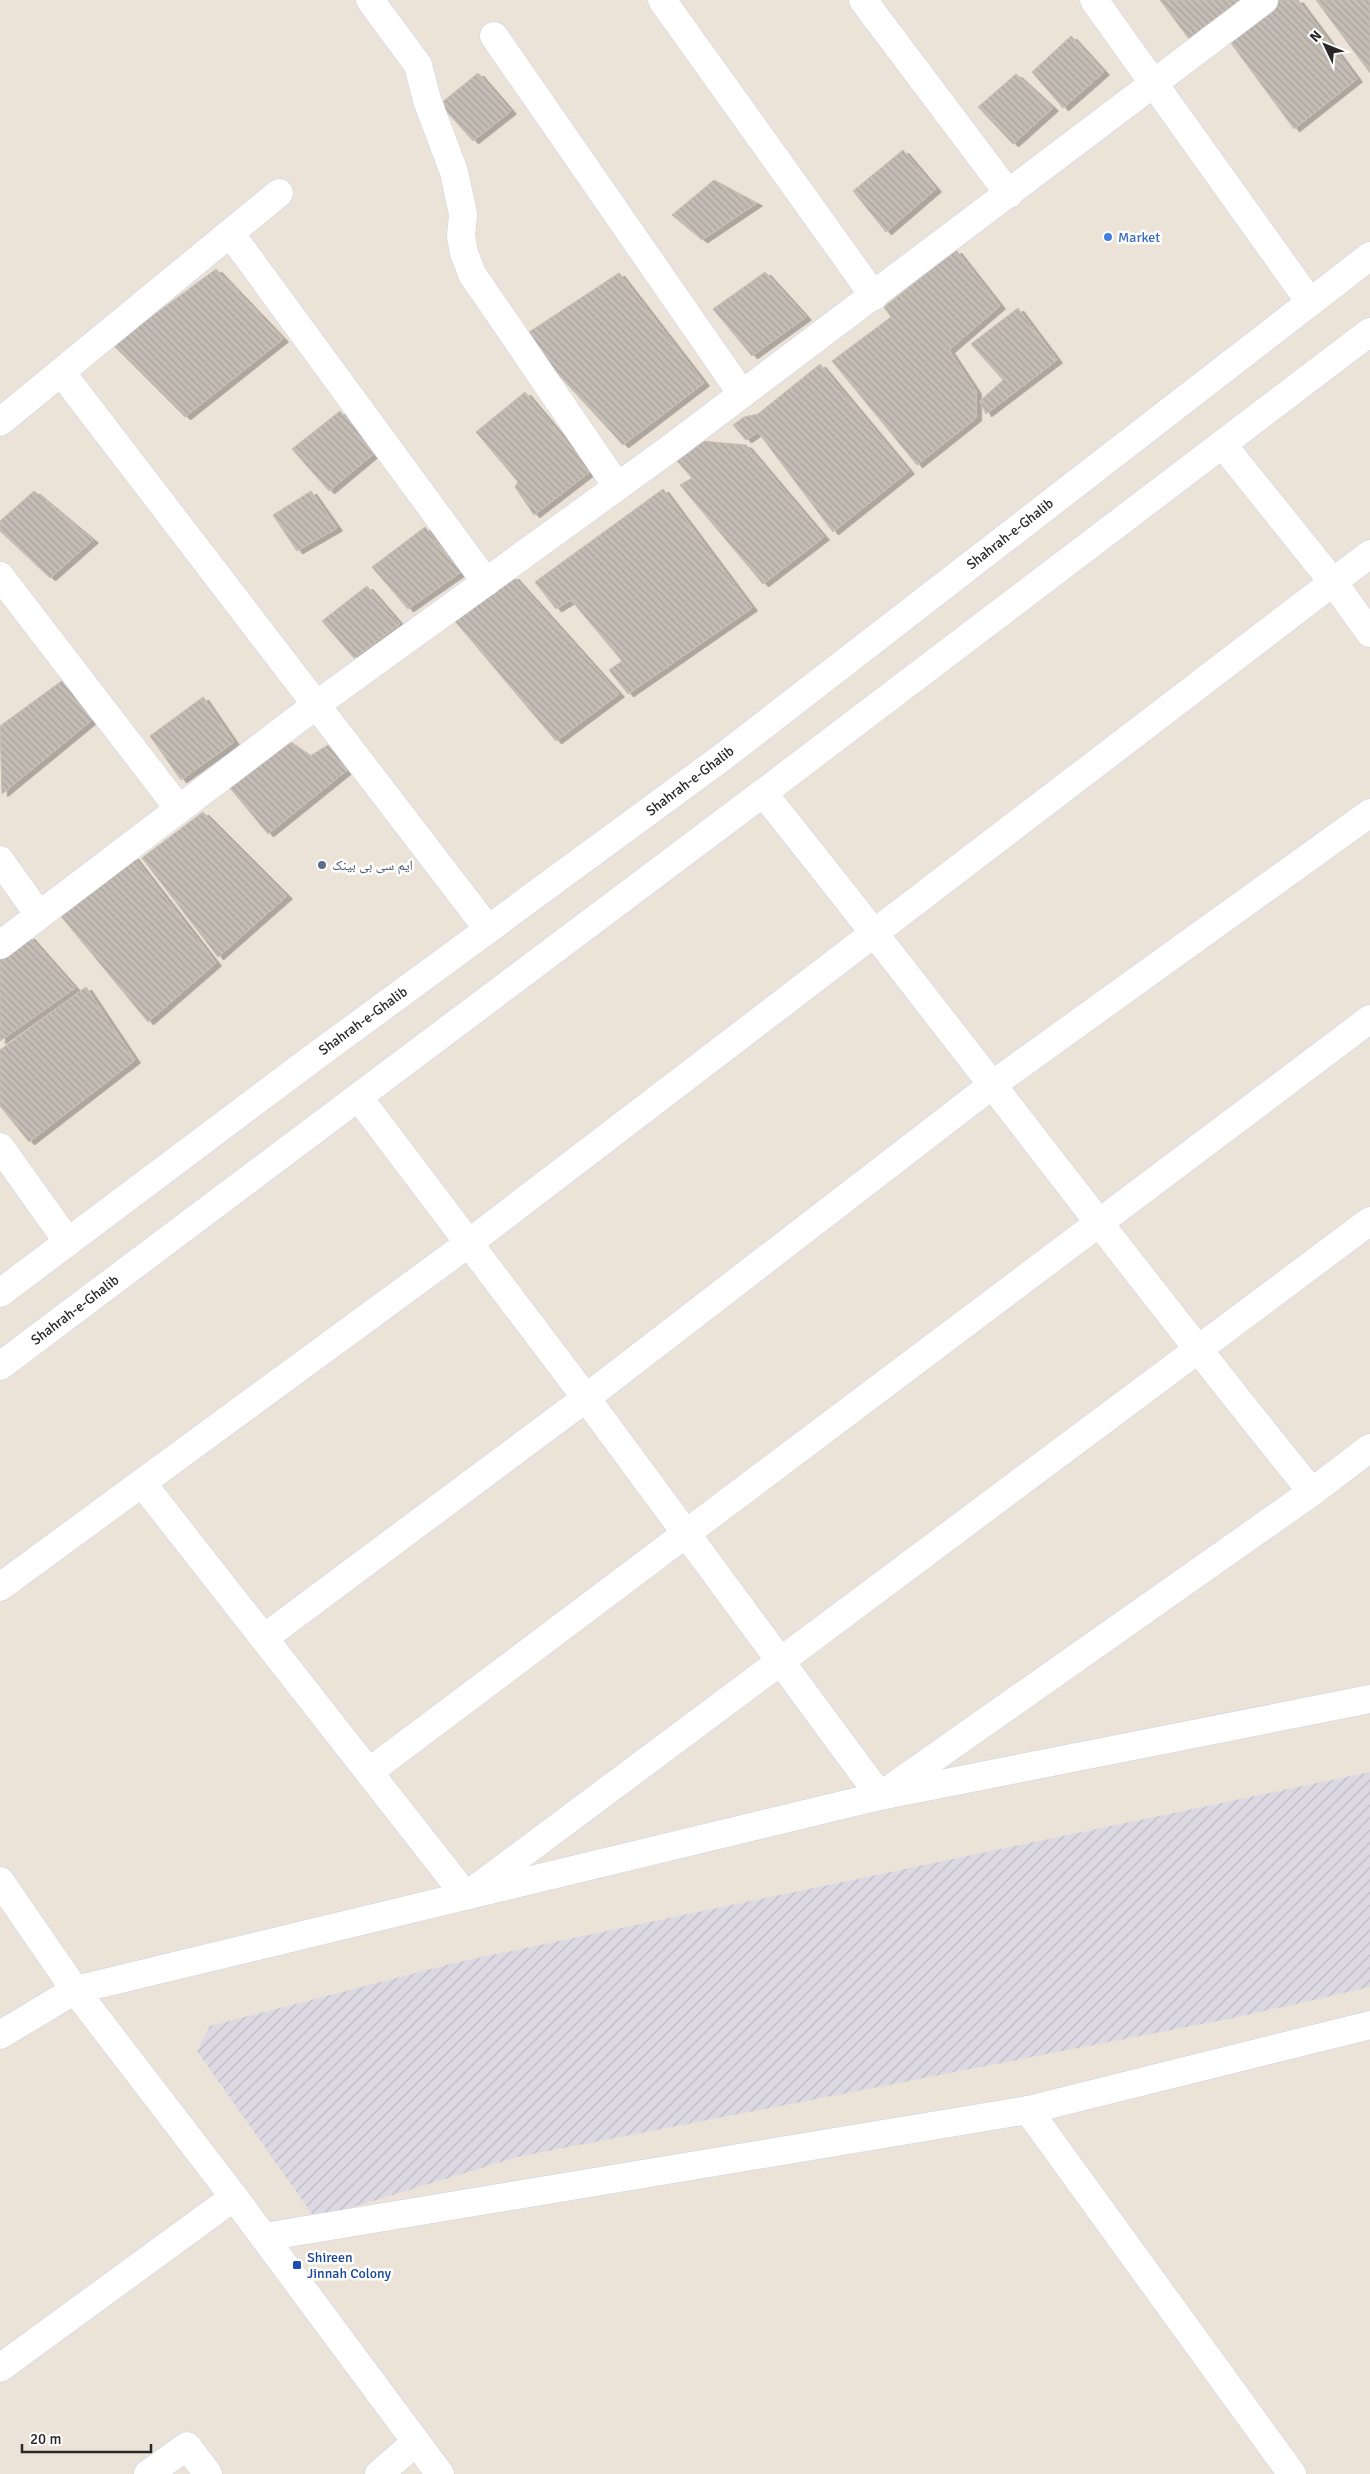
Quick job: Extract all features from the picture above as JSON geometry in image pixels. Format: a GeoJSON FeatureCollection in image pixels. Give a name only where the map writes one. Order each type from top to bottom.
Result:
{"type":"FeatureCollection","features":[{"type":"Feature","properties":{"kind":"street"},"geometry":{"type":"LineString","coordinates":[[370,0],[418,65],[427,100],[454,172],[463,214],[461,236],[464,253],[472,274],[617,486]]}},
{"type":"Feature","properties":{"kind":"street"},"geometry":{"type":"LineString","coordinates":[[662,0],[874,296]]}},
{"type":"Feature","properties":{"kind":"street"},"geometry":{"type":"LineString","coordinates":[[863,0],[1008,194]]}},
{"type":"Feature","properties":{"kind":"street"},"geometry":{"type":"LineString","coordinates":[[1094,0],[1310,302]]}},
{"type":"Feature","properties":{"kind":"street"},"geometry":{"type":"LineString","coordinates":[[0,945],[316,705],[874,296],[1264,0]]}},
{"type":"Feature","properties":{"kind":"street"},"geometry":{"type":"LineString","coordinates":[[494,36],[742,394]]}},
{"type":"Feature","properties":{"kind":"street"},"geometry":{"type":"LineString","coordinates":[[0,422],[279,193]]}},
{"type":"Feature","properties":{"kind":"street"},"geometry":{"type":"LineString","coordinates":[[230,233],[486,582]]}},
{"type":"Feature","properties":{"kind":"street","name":"Shahrah-e-Ghalib"},"geometry":{"type":"LineString","coordinates":[[0,1293],[488,929],[720,759],[1370,256]]}},
{"type":"Feature","properties":{"kind":"street","name":"Shahrah-e-Ghalib"},"geometry":{"type":"LineString","coordinates":[[0,1366],[359,1098],[1370,332]]}},
{"type":"Feature","properties":{"kind":"street"},"geometry":{"type":"LineString","coordinates":[[61,372],[488,929]]}},
{"type":"Feature","properties":{"kind":"street"},"geometry":{"type":"LineString","coordinates":[[1223,445],[1333,582],[1370,632]]}},
{"type":"Feature","properties":{"kind":"street"},"geometry":{"type":"LineString","coordinates":[[0,1587],[469,1243],[1370,554]]}},
{"type":"Feature","properties":{"kind":"street"},"geometry":{"type":"LineString","coordinates":[[0,576],[179,809]]}},
{"type":"Feature","properties":{"kind":"street"},"geometry":{"type":"LineString","coordinates":[[763,793],[876,933],[1196,1350],[1312,1492]]}},
{"type":"Feature","properties":{"kind":"street"},"geometry":{"type":"LineString","coordinates":[[264,1638],[586,1398],[992,1084],[1370,814]]}},
{"type":"Feature","properties":{"kind":"street"},"geometry":{"type":"LineString","coordinates":[[0,860],[39,915]]}},
{"type":"Feature","properties":{"kind":"street"},"geometry":{"type":"LineString","coordinates":[[369,1772],[1370,1019]]}},
{"type":"Feature","properties":{"kind":"street"},"geometry":{"type":"LineString","coordinates":[[359,1098],[586,1398],[880,1796]]}},
{"type":"Feature","properties":{"kind":"street"},"geometry":{"type":"LineString","coordinates":[[0,1147],[68,1242]]}},
{"type":"Feature","properties":{"kind":"street"},"geometry":{"type":"LineString","coordinates":[[466,1896],[1370,1221]]}},
{"type":"Feature","properties":{"kind":"street"},"geometry":{"type":"LineString","coordinates":[[880,1796],[1312,1492],[1370,1448]]}},
{"type":"Feature","properties":{"kind":"street"},"geometry":{"type":"LineString","coordinates":[[142,1483],[466,1896]]}},
{"type":"Feature","properties":{"kind":"street"},"geometry":{"type":"LineString","coordinates":[[0,2035],[75,1990],[880,1796],[1370,1699]]}},
{"type":"Feature","properties":{"kind":"street"},"geometry":{"type":"LineString","coordinates":[[0,1881],[75,1990],[234,2197],[440,2474]]}},
{"type":"Feature","properties":{"kind":"street"},"geometry":{"type":"LineString","coordinates":[[264,2238],[1028,2110],[1370,2025]]}},
{"type":"Feature","properties":{"kind":"street"},"geometry":{"type":"LineString","coordinates":[[1028,2110],[1292,2474]]}},
{"type":"Feature","properties":{"kind":"street"},"geometry":{"type":"LineString","coordinates":[[0,2368],[234,2197]]}},
{"type":"Feature","properties":{"kind":"street"},"geometry":{"type":"LineString","coordinates":[[379,2474],[416,2442]]}},
{"type":"Feature","properties":{"kind":"street"},"geometry":{"type":"LineString","coordinates":[[148,2474],[188,2446],[208,2474]]}},
{"type":"Feature","properties":{"kind":"shaded area"},"geometry":{"type":"Polygon","coordinates":[[[1370,1772],[1370,1987],[1238,2017],[517,2157],[327,2215],[312,2214],[197,2051],[210,2026],[454,1963],[1370,1772]]]}},
{"type":"Feature","properties":{"kind":"building"},"geometry":{"type":"Polygon","coordinates":[[[1160,0],[1240,0],[1189,39],[1160,0]]]}},
{"type":"Feature","properties":{"kind":"building"},"geometry":{"type":"Polygon","coordinates":[[[1278,0],[1298,0],[1357,79],[1294,129],[1228,39],[1278,0]]]}},
{"type":"Feature","properties":{"kind":"building"},"geometry":{"type":"Polygon","coordinates":[[[1316,0],[1370,0],[1370,73],[1316,0]]]}},
{"type":"Feature","properties":{"kind":"building"},"geometry":{"type":"Polygon","coordinates":[[[1071,36],[1104,72],[1063,108],[1032,72],[1071,36]]]}},
{"type":"Feature","properties":{"kind":"building"},"geometry":{"type":"Polygon","coordinates":[[[478,73],[511,111],[473,141],[440,104],[478,73]]]}},
{"type":"Feature","properties":{"kind":"building"},"geometry":{"type":"Polygon","coordinates":[[[1016,74],[1053,108],[1013,144],[978,107],[1016,74]]]}},
{"type":"Feature","properties":{"kind":"building"},"geometry":{"type":"Polygon","coordinates":[[[903,150],[936,189],[886,232],[853,191],[903,150]]]}},
{"type":"Feature","properties":{"kind":"building"},"geometry":{"type":"Polygon","coordinates":[[[714,180],[757,203],[702,240],[672,215],[714,180]]]}},
{"type":"Feature","properties":{"kind":"building"},"geometry":{"type":"Polygon","coordinates":[[[956,250],[1000,306],[949,350],[976,391],[976,418],[917,465],[832,361],[891,317],[884,307],[956,250]]]}},
{"type":"Feature","properties":{"kind":"building"},"geometry":{"type":"Polygon","coordinates":[[[216,269],[283,339],[185,417],[113,345],[216,269]]]}},
{"type":"Feature","properties":{"kind":"building"},"geometry":{"type":"Polygon","coordinates":[[[765,272],[806,317],[752,356],[713,309],[765,272]]]}},
{"type":"Feature","properties":{"kind":"building"},"geometry":{"type":"Polygon","coordinates":[[[619,273],[704,383],[623,445],[523,336],[619,273]]]}},
{"type":"Feature","properties":{"kind":"building"},"geometry":{"type":"Polygon","coordinates":[[[1018,308],[1057,360],[986,414],[980,401],[1003,380],[971,344],[1018,308]]]}},
{"type":"Feature","properties":{"kind":"building"},"geometry":{"type":"Polygon","coordinates":[[[820,364],[909,471],[833,532],[758,432],[746,440],[733,425],[744,417],[758,414],[820,364]]]}},
{"type":"Feature","properties":{"kind":"building"},"geometry":{"type":"Polygon","coordinates":[[[525,392],[591,471],[534,515],[515,487],[518,482],[476,432],[525,392]]]}},
{"type":"Feature","properties":{"kind":"building"},"geometry":{"type":"Polygon","coordinates":[[[340,411],[377,451],[329,491],[292,449],[340,411]]]}},
{"type":"Feature","properties":{"kind":"building"},"geometry":{"type":"Polygon","coordinates":[[[701,441],[746,445],[824,537],[763,584],[680,485],[692,478],[677,461],[701,441]]]}},
{"type":"Feature","properties":{"kind":"building"},"geometry":{"type":"Polygon","coordinates":[[[663,489],[752,608],[628,694],[609,670],[622,661],[571,600],[556,609],[535,582],[663,489]]]}},
{"type":"Feature","properties":{"kind":"building"},"geometry":{"type":"Polygon","coordinates":[[[34,491],[93,540],[50,578],[0,531],[0,521],[34,491]]]}},
{"type":"Feature","properties":{"kind":"building"},"geometry":{"type":"Polygon","coordinates":[[[311,491],[337,528],[297,551],[273,515],[311,491]]]}},
{"type":"Feature","properties":{"kind":"building"},"geometry":{"type":"Polygon","coordinates":[[[425,527],[461,572],[408,609],[372,567],[425,527]]]}},
{"type":"Feature","properties":{"kind":"building"},"geometry":{"type":"Polygon","coordinates":[[[513,576],[619,694],[556,741],[454,620],[513,576]]]}},
{"type":"Feature","properties":{"kind":"building"},"geometry":{"type":"Polygon","coordinates":[[[367,586],[400,624],[354,658],[322,621],[367,586]]]}},
{"type":"Feature","properties":{"kind":"building"},"geometry":{"type":"Polygon","coordinates":[[[63,680],[92,720],[2,794],[0,726],[63,680]]]}},
{"type":"Feature","properties":{"kind":"building"},"geometry":{"type":"Polygon","coordinates":[[[203,697],[234,742],[181,780],[150,736],[203,697]]]}},
{"type":"Feature","properties":{"kind":"building"},"geometry":{"type":"Polygon","coordinates":[[[281,736],[310,756],[328,745],[351,767],[268,834],[225,782],[281,736]]]}},
{"type":"Feature","properties":{"kind":"building"},"geometry":{"type":"Polygon","coordinates":[[[203,812],[287,896],[218,957],[142,858],[203,812]]]}},
{"type":"Feature","properties":{"kind":"building"},"geometry":{"type":"Polygon","coordinates":[[[133,856],[216,963],[148,1022],[60,915],[133,856]]]}},
{"type":"Feature","properties":{"kind":"building"},"geometry":{"type":"Polygon","coordinates":[[[29,936],[75,988],[0,1041],[0,959],[29,936]]]}},
{"type":"Feature","properties":{"kind":"building"},"geometry":{"type":"Polygon","coordinates":[[[86,987],[135,1060],[29,1142],[0,1106],[0,1050],[86,987]]]}},
{"type":"Feature","properties":{"kind":"place","name":"Market"},"geometry":{"type":"Point","coordinates":[1108,237]}},
{"type":"Feature","properties":{"kind":"place","name":"ایم سی بی بینک"},"geometry":{"type":"Point","coordinates":[322,865]}},
{"type":"Feature","properties":{"kind":"place","name":"Shireen Jinnah Colony"},"geometry":{"type":"Point","coordinates":[297,2265]}}]}
